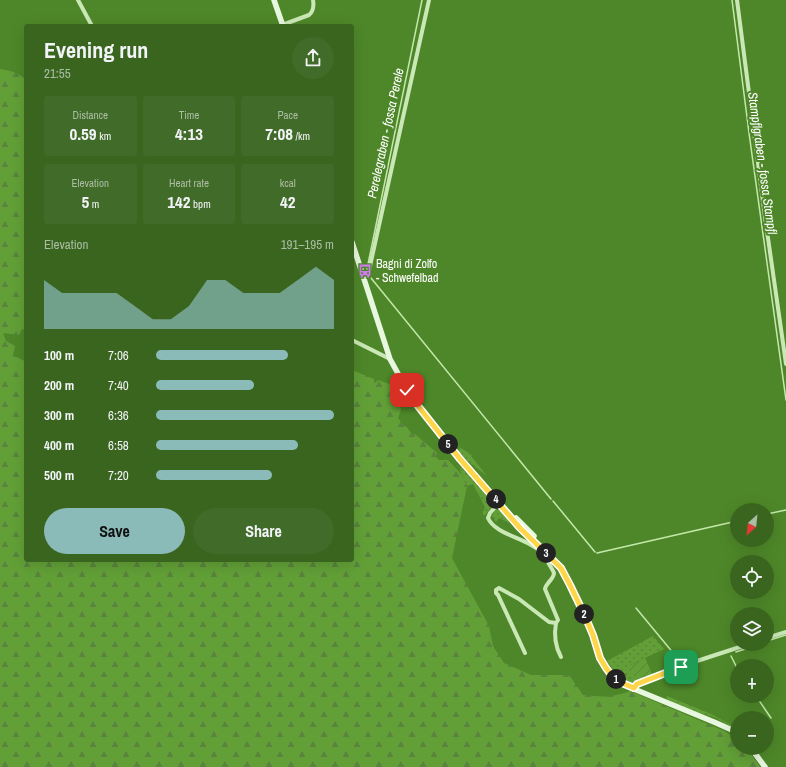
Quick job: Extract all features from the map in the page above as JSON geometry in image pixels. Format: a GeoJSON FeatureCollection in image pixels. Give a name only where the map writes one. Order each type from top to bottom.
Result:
{"type":"FeatureCollection","features":[{"type":"Feature","properties":{"kind":"main road"},"geometry":{"type":"LineString","coordinates":[[274,0],[283,24]]}},
{"type":"Feature","properties":{"kind":"main road"},"geometry":{"type":"LineString","coordinates":[[354,248],[390,359],[407,390],[460,459],[520,528],[561,568],[585,616],[600,658],[613,677],[622,683],[730,729]]}},
{"type":"Feature","properties":{"kind":"main road"},"geometry":{"type":"LineString","coordinates":[[756,755],[765,767]]}},
{"type":"Feature","properties":{"kind":"street"},"geometry":{"type":"LineString","coordinates":[[78,0],[91,24]]}},
{"type":"Feature","properties":{"kind":"street"},"geometry":{"type":"LineString","coordinates":[[286,24],[309,15],[314,9],[312,0]]}},
{"type":"Feature","properties":{"kind":"street"},"geometry":{"type":"LineString","coordinates":[[363,276],[368,275],[429,0]]}},
{"type":"Feature","properties":{"kind":"street"},"geometry":{"type":"LineString","coordinates":[[737,0],[754,138],[786,364]]}},
{"type":"Feature","properties":{"kind":"street"},"geometry":{"type":"LineString","coordinates":[[354,341],[390,359]]}},
{"type":"Feature","properties":{"kind":"street"},"geometry":{"type":"LineString","coordinates":[[499,503],[490,513],[488,518],[494,527],[525,541],[537,549],[543,554],[553,570],[553,577],[546,585],[545,589],[558,620],[555,630],[557,647],[561,657]]}},
{"type":"Feature","properties":{"kind":"street"},"geometry":{"type":"LineString","coordinates":[[525,653],[496,593],[496,590],[499,588],[519,599],[549,622],[556,623]]}},
{"type":"Feature","properties":{"kind":"street"},"geometry":{"type":"LineString","coordinates":[[774,636],[786,632]]}},
{"type":"Feature","properties":{"kind":"street"},"geometry":{"type":"LineString","coordinates":[[634,688],[637,684],[730,650]]}},
{"type":"Feature","properties":{"kind":"green space"},"geometry":{"type":"Polygon","coordinates":[[[0,69],[11,71],[24,78],[24,330],[22,329],[19,335],[3,333],[6,341],[15,346],[13,355],[24,361],[24,562],[354,562],[354,371],[374,379],[375,383],[378,380],[395,386],[401,410],[398,418],[411,433],[416,435],[437,453],[436,457],[439,460],[448,460],[462,475],[467,486],[452,558],[489,626],[493,646],[504,663],[531,675],[569,675],[583,695],[607,696],[618,695],[630,691],[724,731],[730,735],[730,755],[752,755],[760,767],[0,767],[0,69]]]}},
{"type":"Feature","properties":{"kind":"green space"},"geometry":{"type":"Polygon","coordinates":[[[459,447],[472,455],[471,456],[487,476],[465,459],[458,451],[460,449],[459,447]]]}},
{"type":"Feature","properties":{"kind":"green space"},"geometry":{"type":"Polygon","coordinates":[[[461,467],[493,502],[492,506],[485,515],[483,515],[483,512],[485,507],[473,484],[467,486],[460,470],[461,467]]]}},
{"type":"Feature","properties":{"kind":"green space"},"geometry":{"type":"Polygon","coordinates":[[[496,510],[503,512],[509,523],[499,518],[496,522],[495,521],[492,516],[496,510]]]}},
{"type":"Feature","properties":{"kind":"green space"},"geometry":{"type":"Polygon","coordinates":[[[653,636],[664,649],[630,665],[639,679],[649,675],[647,677],[633,683],[628,682],[618,674],[607,661],[653,636]]]}},
{"type":"Feature","properties":{"kind":"green space"},"geometry":{"type":"Polygon","coordinates":[[[645,658],[652,674],[639,679],[635,678],[629,666],[645,658]]]}},
{"type":"Feature","properties":{"kind":"green space"},"geometry":{"type":"Polygon","coordinates":[[[667,696],[711,714],[730,725],[714,717],[689,710],[666,699],[667,696]]]}},
{"type":"Feature","properties":{"kind":"waterway","name":"Perelegraben - fossa Perele"},"geometry":{"type":"LineString","coordinates":[[367,269],[422,0]]}},
{"type":"Feature","properties":{"kind":"waterway","name":"Stampflgraben - fossa Stampfl"},"geometry":{"type":"LineString","coordinates":[[732,0],[786,400]]}},
{"type":"Feature","properties":{"kind":"waterway"},"geometry":{"type":"LineString","coordinates":[[371,278],[551,499]]}},
{"type":"Feature","properties":{"kind":"waterway"},"geometry":{"type":"LineString","coordinates":[[553,501],[595,552]]}},
{"type":"Feature","properties":{"kind":"waterway"},"geometry":{"type":"LineString","coordinates":[[774,513],[786,510]]}},
{"type":"Feature","properties":{"kind":"waterway"},"geometry":{"type":"LineString","coordinates":[[597,553],[730,523]]}},
{"type":"Feature","properties":{"kind":"waterway"},"geometry":{"type":"LineString","coordinates":[[636,608],[679,660]]}},
{"type":"Feature","properties":{"kind":"waterway"},"geometry":{"type":"LineString","coordinates":[[774,639],[786,635]]}},
{"type":"Feature","properties":{"kind":"waterway"},"geometry":{"type":"LineString","coordinates":[[761,703],[766,711]]}},
{"type":"Feature","properties":{"kind":"place","name":"Bagni di Zolfo - Schwefelbad"},"geometry":{"type":"Point","coordinates":[365,271]}},
{"type":"Feature","properties":{"kind":"route"},"geometry":{"type":"LineString","coordinates":[[407,390],[460,459],[520,528],[561,568],[585,616],[600,658],[613,677],[634,688],[637,684],[681,667]]}}]}
